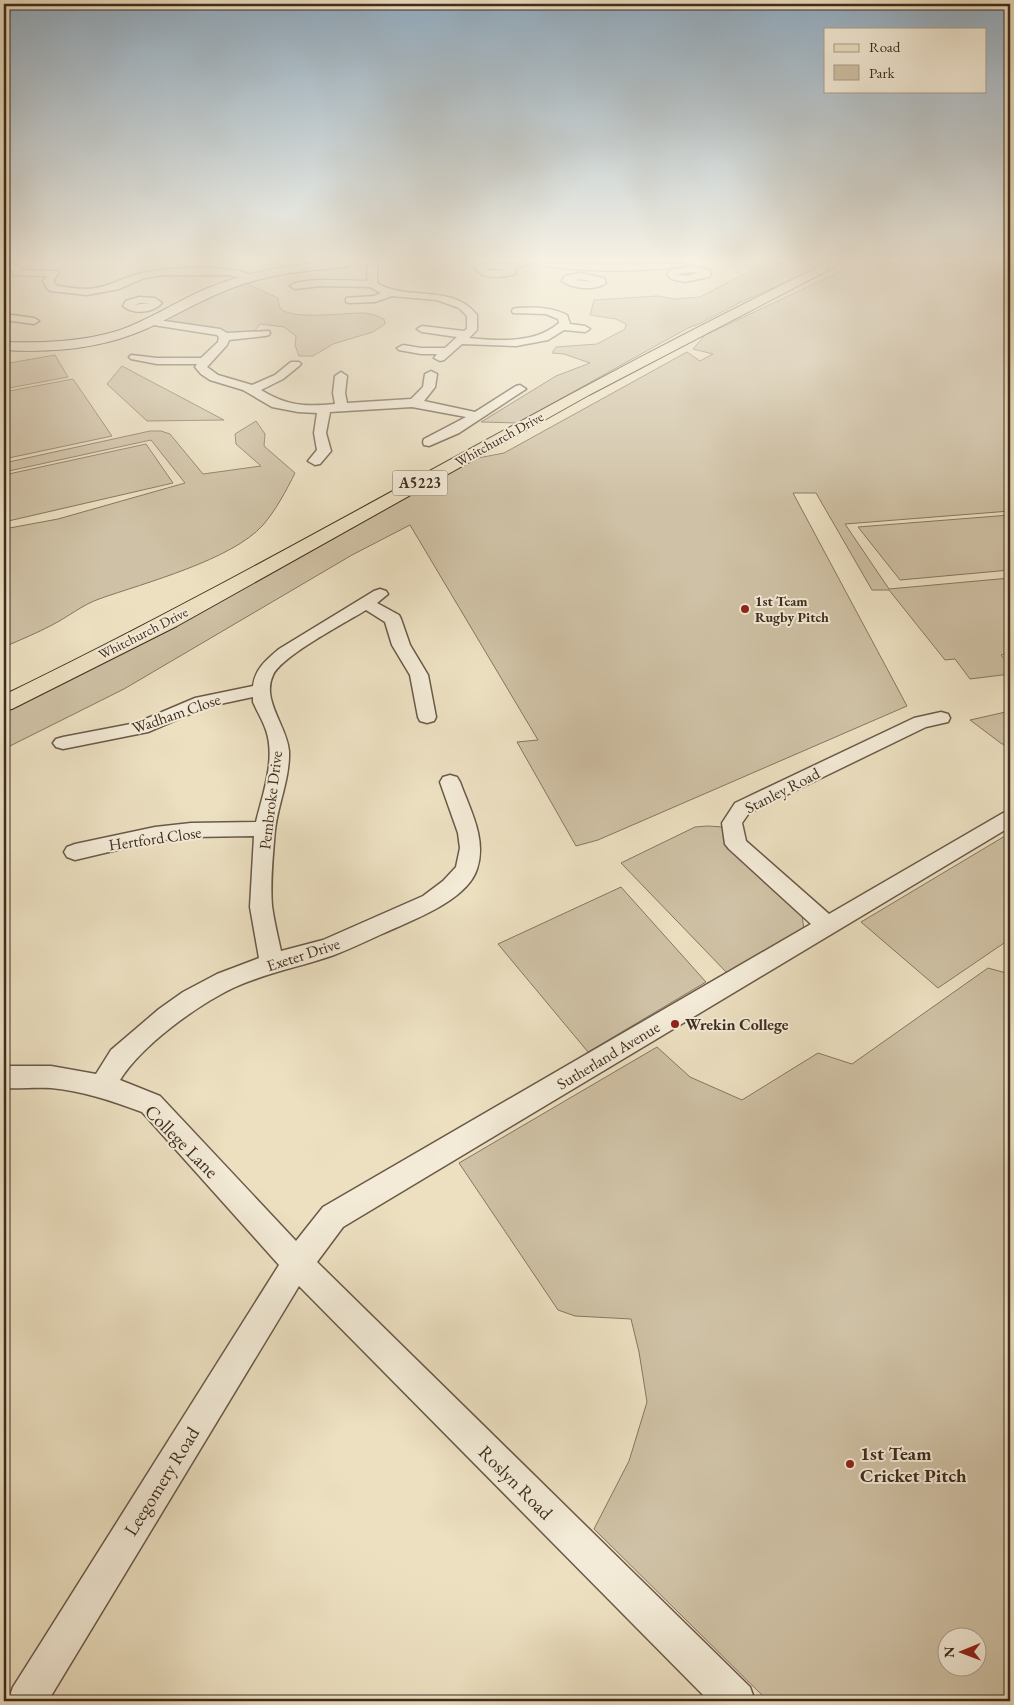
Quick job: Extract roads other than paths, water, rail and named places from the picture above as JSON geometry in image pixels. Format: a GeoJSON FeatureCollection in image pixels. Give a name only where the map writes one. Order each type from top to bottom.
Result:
{"type":"FeatureCollection","features":[{"type":"Feature","properties":{"kind":"main road","name":"Whitchurch Drive"},"geometry":{"type":"LineString","coordinates":[[4,704],[168,621],[678,343]]}},
{"type":"Feature","properties":{"kind":"street"},"geometry":{"type":"LineString","coordinates":[[4,346],[56,346],[81,343]]}},
{"type":"Feature","properties":{"kind":"street"},"geometry":{"type":"LineString","coordinates":[[223,343],[204,361],[201,367],[206,375],[252,389],[269,401],[280,405],[324,410],[375,403],[414,403],[476,416]]}},
{"type":"Feature","properties":{"kind":"street"},"geometry":{"type":"LineString","coordinates":[[403,348],[444,355],[459,343]]}},
{"type":"Feature","properties":{"kind":"street"},"geometry":{"type":"LineString","coordinates":[[493,343],[515,346],[524,343]]}},
{"type":"Feature","properties":{"kind":"street"},"geometry":{"type":"LineString","coordinates":[[135,357],[156,361],[204,361]]}},
{"type":"Feature","properties":{"kind":"street"},"geometry":{"type":"LineString","coordinates":[[252,389],[279,377],[295,364]]}},
{"type":"Feature","properties":{"kind":"street"},"geometry":{"type":"LineString","coordinates":[[414,403],[429,388],[432,380],[431,374]]}},
{"type":"Feature","properties":{"kind":"street"},"geometry":{"type":"LineString","coordinates":[[341,376],[339,393],[342,408]]}},
{"type":"Feature","properties":{"kind":"street"},"geometry":{"type":"LineString","coordinates":[[429,442],[454,430],[520,389]]}},
{"type":"Feature","properties":{"kind":"street"},"geometry":{"type":"LineString","coordinates":[[323,459],[324,450],[320,433],[324,410]]}},
{"type":"Feature","properties":{"kind":"street"},"geometry":{"type":"LineString","coordinates":[[260,690],[263,678],[271,664],[278,658],[373,598],[394,619],[400,645],[419,675],[427,717]]}},
{"type":"Feature","properties":{"kind":"street","name":"Wadham Close"},"geometry":{"type":"LineString","coordinates":[[62,743],[141,728],[201,702],[260,690]]}},
{"type":"Feature","properties":{"kind":"street","name":"Pembroke Drive"},"geometry":{"type":"LineString","coordinates":[[260,690],[262,702],[276,732],[279,749],[278,765],[265,829],[261,908],[272,962]]}},
{"type":"Feature","properties":{"kind":"street","name":"Stanley Road"},"geometry":{"type":"LineString","coordinates":[[826,925],[736,844],[732,823],[742,808],[921,722],[941,718]]}},
{"type":"Feature","properties":{"kind":"street","name":"Exeter Drive"},"geometry":{"type":"LineString","coordinates":[[102,1087],[120,1058],[168,1016],[225,981],[272,962],[328,948],[430,902],[451,888],[466,870],[471,848],[468,833],[450,782]]}},
{"type":"Feature","properties":{"kind":"street","name":"Sutherland Avenue"},"geometry":{"type":"LineString","coordinates":[[297,1263],[333,1217],[1010,818]]}},
{"type":"Feature","properties":{"kind":"street","name":"Hertford Close"},"geometry":{"type":"LineString","coordinates":[[75,852],[155,834],[191,830],[265,829]]}},
{"type":"Feature","properties":{"kind":"street","name":"College Lane"},"geometry":{"type":"LineString","coordinates":[[4,1077],[51,1076],[102,1087],[151,1104],[297,1263]]}},
{"type":"Feature","properties":{"kind":"street","name":"Leegomery Road"},"geometry":{"type":"LineString","coordinates":[[28,1701],[57,1650],[297,1263]]}},
{"type":"Feature","properties":{"kind":"street","name":"Roslyn Road"},"geometry":{"type":"LineString","coordinates":[[297,1263],[736,1701]]}},
{"type":"Feature","properties":{"kind":"place","name":"1st Team Rugby Pitch"},"geometry":{"type":"Point","coordinates":[745,609]}},
{"type":"Feature","properties":{"kind":"place","name":"Wrekin College"},"geometry":{"type":"Point","coordinates":[675,1024]}},
{"type":"Feature","properties":{"kind":"place","name":"1st Team Cricket Pitch"},"geometry":{"type":"Point","coordinates":[850,1464]}}]}
